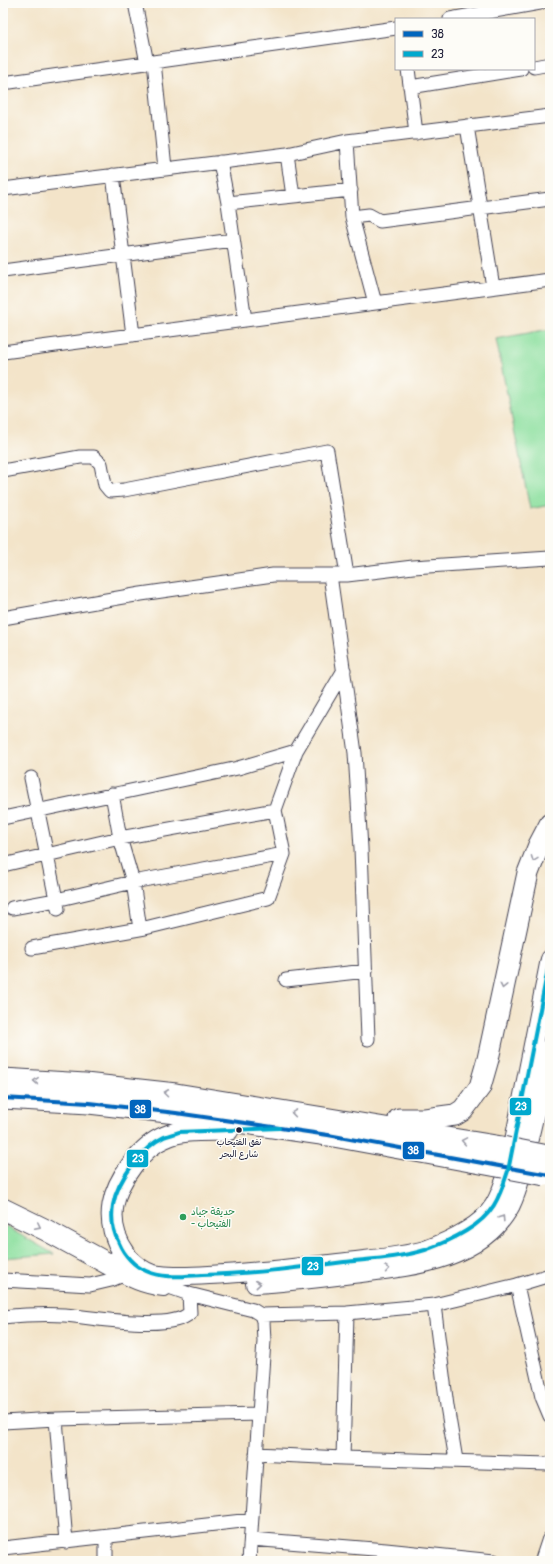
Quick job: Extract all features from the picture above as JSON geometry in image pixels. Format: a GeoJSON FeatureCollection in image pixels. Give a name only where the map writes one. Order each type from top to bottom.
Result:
{"type":"FeatureCollection","features":[{"type":"Feature","properties":{"kind":"highway"},"geometry":{"type":"LineString","coordinates":[[316,1116],[425,1119],[455,1115],[463,1110],[480,1087],[488,1059],[528,873],[539,845],[550,824]]}},
{"type":"Feature","properties":{"kind":"highway"},"geometry":{"type":"LineString","coordinates":[[3,1079],[85,1084],[176,1094],[316,1116],[499,1157],[548,1166]]}},
{"type":"Feature","properties":{"kind":"highway"},"geometry":{"type":"LineString","coordinates":[[3,1098],[89,1103],[176,1112],[336,1136],[499,1157]]}},
{"type":"Feature","properties":{"kind":"highway"},"geometry":{"type":"LineString","coordinates":[[120,1265],[114,1233],[113,1206],[115,1197],[129,1169],[146,1150],[164,1137],[179,1132],[279,1128]]}},
{"type":"Feature","properties":{"kind":"highway"},"geometry":{"type":"LineString","coordinates":[[3,1209],[120,1265]]}},
{"type":"Feature","properties":{"kind":"main road"},"geometry":{"type":"LineString","coordinates":[[120,1265],[138,1266],[144,1271],[159,1276],[225,1274],[288,1269],[424,1250],[442,1244],[467,1231],[490,1212],[501,1194],[510,1162],[550,959]]}},
{"type":"Feature","properties":{"kind":"main road"},"geometry":{"type":"LineString","coordinates":[[120,1265],[137,1282],[152,1286],[172,1288],[231,1286],[290,1281],[422,1264],[444,1258],[464,1249],[484,1238],[497,1226],[510,1206],[520,1181],[550,1046]]}},
{"type":"Feature","properties":{"kind":"street"},"geometry":{"type":"LineString","coordinates":[[135,3],[151,62],[165,168]]}},
{"type":"Feature","properties":{"kind":"street"},"geometry":{"type":"LineString","coordinates":[[456,18],[540,3]]}},
{"type":"Feature","properties":{"kind":"street"},"geometry":{"type":"LineString","coordinates":[[3,83],[395,28]]}},
{"type":"Feature","properties":{"kind":"street"},"geometry":{"type":"LineString","coordinates":[[535,67],[550,64]]}},
{"type":"Feature","properties":{"kind":"street"},"geometry":{"type":"LineString","coordinates":[[408,70],[416,133]]}},
{"type":"Feature","properties":{"kind":"street"},"geometry":{"type":"LineString","coordinates":[[410,87],[515,70]]}},
{"type":"Feature","properties":{"kind":"street"},"geometry":{"type":"LineString","coordinates":[[3,189],[287,154],[347,141],[550,116]]}},
{"type":"Feature","properties":{"kind":"street"},"geometry":{"type":"LineString","coordinates":[[467,126],[493,288]]}},
{"type":"Feature","properties":{"kind":"street"},"geometry":{"type":"LineString","coordinates":[[347,141],[352,217],[375,303]]}},
{"type":"Feature","properties":{"kind":"street"},"geometry":{"type":"LineString","coordinates":[[287,154],[293,196]]}},
{"type":"Feature","properties":{"kind":"street"},"geometry":{"type":"LineString","coordinates":[[220,162],[228,203],[244,320]]}},
{"type":"Feature","properties":{"kind":"street"},"geometry":{"type":"LineString","coordinates":[[113,175],[133,335]]}},
{"type":"Feature","properties":{"kind":"street"},"geometry":{"type":"LineString","coordinates":[[228,203],[351,190]]}},
{"type":"Feature","properties":{"kind":"street"},"geometry":{"type":"LineString","coordinates":[[352,217],[369,215],[380,221],[550,199]]}},
{"type":"Feature","properties":{"kind":"street"},"geometry":{"type":"LineString","coordinates":[[3,271],[233,240]]}},
{"type":"Feature","properties":{"kind":"street"},"geometry":{"type":"LineString","coordinates":[[3,352],[550,280]]}},
{"type":"Feature","properties":{"kind":"street"},"geometry":{"type":"LineString","coordinates":[[3,471],[80,457],[94,457],[101,464],[105,486],[110,491],[124,490],[327,452],[348,575]]}},
{"type":"Feature","properties":{"kind":"street"},"geometry":{"type":"LineString","coordinates":[[3,618],[141,594],[273,575],[348,575],[413,567],[550,558]]}},
{"type":"Feature","properties":{"kind":"street"},"geometry":{"type":"LineString","coordinates":[[330,575],[355,753],[361,848],[368,1039]]}},
{"type":"Feature","properties":{"kind":"street"},"geometry":{"type":"LineString","coordinates":[[32,948],[140,928],[268,898],[284,854],[275,810],[296,751],[344,670]]}},
{"type":"Feature","properties":{"kind":"street"},"geometry":{"type":"LineString","coordinates":[[3,818],[238,768],[296,751]]}},
{"type":"Feature","properties":{"kind":"street"},"geometry":{"type":"LineString","coordinates":[[31,778],[57,904]]}},
{"type":"Feature","properties":{"kind":"street"},"geometry":{"type":"LineString","coordinates":[[112,794],[120,838],[133,882],[140,928]]}},
{"type":"Feature","properties":{"kind":"street"},"geometry":{"type":"LineString","coordinates":[[3,865],[120,838],[275,810]]}},
{"type":"Feature","properties":{"kind":"street"},"geometry":{"type":"LineString","coordinates":[[12,908],[57,904],[133,882],[284,854]]}},
{"type":"Feature","properties":{"kind":"street"},"geometry":{"type":"LineString","coordinates":[[286,980],[366,971]]}},
{"type":"Feature","properties":{"kind":"street"},"geometry":{"type":"LineString","coordinates":[[3,1280],[90,1285],[106,1282],[120,1265]]}},
{"type":"Feature","properties":{"kind":"street"},"geometry":{"type":"LineString","coordinates":[[172,1288],[189,1294],[247,1308],[261,1315],[347,1313],[434,1305],[517,1285],[550,1275]]}},
{"type":"Feature","properties":{"kind":"street"},"geometry":{"type":"LineString","coordinates":[[517,1285],[542,1397],[550,1416]]}},
{"type":"Feature","properties":{"kind":"street"},"geometry":{"type":"LineString","coordinates":[[3,1317],[58,1315],[121,1322],[173,1321],[184,1318],[190,1313],[189,1294]]}},
{"type":"Feature","properties":{"kind":"street"},"geometry":{"type":"LineString","coordinates":[[434,1305],[456,1460]]}},
{"type":"Feature","properties":{"kind":"street"},"geometry":{"type":"LineString","coordinates":[[343,1458],[347,1313]]}},
{"type":"Feature","properties":{"kind":"street"},"geometry":{"type":"LineString","coordinates":[[249,1561],[264,1328],[261,1315]]}},
{"type":"Feature","properties":{"kind":"street"},"geometry":{"type":"LineString","coordinates":[[3,1422],[56,1419],[259,1414]]}},
{"type":"Feature","properties":{"kind":"street"},"geometry":{"type":"LineString","coordinates":[[56,1419],[66,1542]]}},
{"type":"Feature","properties":{"kind":"street"},"geometry":{"type":"LineString","coordinates":[[256,1454],[550,1464]]}},
{"type":"Feature","properties":{"kind":"street"},"geometry":{"type":"LineString","coordinates":[[3,1548],[251,1520]]}},
{"type":"Feature","properties":{"kind":"street"},"geometry":{"type":"LineString","coordinates":[[106,1536],[106,1561]]}},
{"type":"Feature","properties":{"kind":"street"},"geometry":{"type":"LineString","coordinates":[[251,1539],[386,1550],[494,1561]]}},
{"type":"Feature","properties":{"kind":"street"},"geometry":{"type":"LineString","coordinates":[[543,1561],[550,1540]]}},
{"type":"Feature","properties":{"kind":"green space"},"geometry":{"type":"Polygon","coordinates":[[[550,329],[550,505],[530,509],[496,339],[550,329]]]}},
{"type":"Feature","properties":{"kind":"green space"},"geometry":{"type":"Polygon","coordinates":[[[3,1225],[54,1254],[3,1258],[3,1225]]]}},
{"type":"Feature","properties":{"kind":"transit line","name":"23"},"geometry":{"type":"LineString","coordinates":[[279,1128],[179,1132],[164,1137],[147,1148],[125,1176],[115,1196],[112,1210],[114,1230],[117,1239],[127,1256],[142,1269],[153,1274],[166,1276],[256,1272],[385,1258],[415,1253],[446,1242],[475,1225],[483,1219],[494,1206],[508,1171],[550,959]]}},
{"type":"Feature","properties":{"kind":"transit line","name":"38"},"geometry":{"type":"LineString","coordinates":[[3,1098],[89,1103],[176,1113],[328,1135],[549,1175]]}},
{"type":"Feature","properties":{"kind":"place","name":"نفق الفتيحاب شارع البحر"},"geometry":{"type":"Point","coordinates":[239,1130]}},
{"type":"Feature","properties":{"kind":"place","name":"حديقة جياد - الفتيحاب"},"geometry":{"type":"Point","coordinates":[183,1217]}}]}
